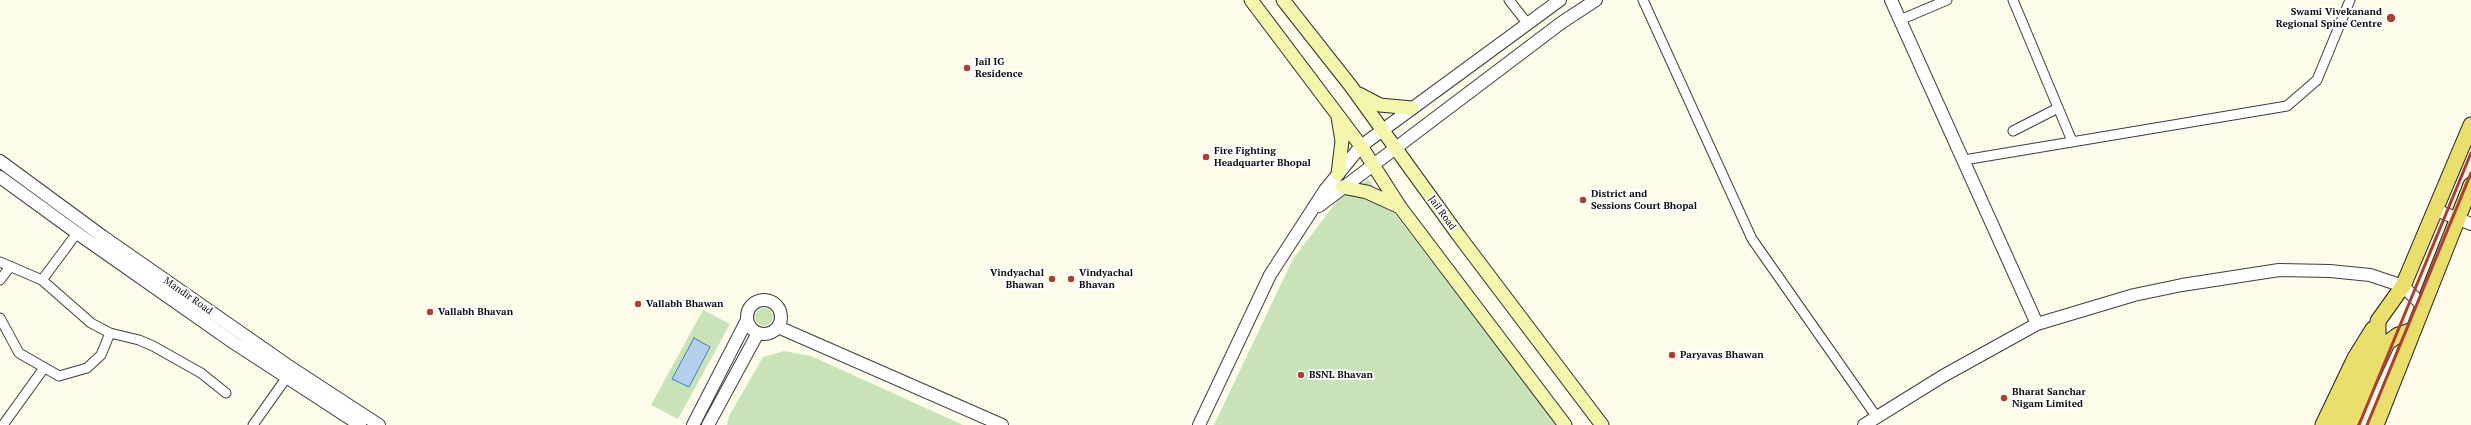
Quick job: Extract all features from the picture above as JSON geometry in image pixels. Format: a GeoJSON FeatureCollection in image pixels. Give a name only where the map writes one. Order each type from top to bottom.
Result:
{"type":"FeatureCollection","features":[{"type":"Feature","properties":{"kind":"main road"},"geometry":{"type":"LineString","coordinates":[[1251,0],[1337,112],[1374,165],[1400,207],[1565,425]]}},
{"type":"Feature","properties":{"kind":"main road","name":"Jail Road"},"geometry":{"type":"LineString","coordinates":[[1283,0],[1354,91],[1459,236],[1602,425]]}},
{"type":"Feature","properties":{"kind":"main road"},"geometry":{"type":"LineString","coordinates":[[1354,91],[1380,105],[1412,108]]}},
{"type":"Feature","properties":{"kind":"main road"},"geometry":{"type":"LineString","coordinates":[[1337,112],[1342,141],[1338,174]]}},
{"type":"Feature","properties":{"kind":"main road"},"geometry":{"type":"LineString","coordinates":[[2323,425],[2352,364],[2378,321],[2403,286],[2471,124]]}},
{"type":"Feature","properties":{"kind":"main road"},"geometry":{"type":"LineString","coordinates":[[2376,425],[2456,218],[2471,185]]}},
{"type":"Feature","properties":{"kind":"main road"},"geometry":{"type":"LineString","coordinates":[[1342,188],[1367,192],[1400,207]]}},
{"type":"Feature","properties":{"kind":"main road"},"geometry":{"type":"LineString","coordinates":[[2336,425],[2378,338],[2378,321]]}},
{"type":"Feature","properties":{"kind":"main road"},"geometry":{"type":"LineString","coordinates":[[2349,425],[2387,343],[2398,335],[2413,330]]}},
{"type":"Feature","properties":{"kind":"street"},"geometry":{"type":"LineString","coordinates":[[1509,0],[1526,23]]}},
{"type":"Feature","properties":{"kind":"street"},"geometry":{"type":"LineString","coordinates":[[1199,425],[1270,275],[1310,212],[1361,146],[1526,23],[1560,0]]}},
{"type":"Feature","properties":{"kind":"street"},"geometry":{"type":"LineString","coordinates":[[1310,212],[1561,23],[1596,0]]}},
{"type":"Feature","properties":{"kind":"street"},"geometry":{"type":"LineString","coordinates":[[1643,0],[1752,239],[1876,416]]}},
{"type":"Feature","properties":{"kind":"street"},"geometry":{"type":"LineString","coordinates":[[1891,0],[2037,324]]}},
{"type":"Feature","properties":{"kind":"street"},"geometry":{"type":"LineString","coordinates":[[1900,20],[1947,0]]}},
{"type":"Feature","properties":{"kind":"street"},"geometry":{"type":"LineString","coordinates":[[2013,0],[2072,141]]}},
{"type":"Feature","properties":{"kind":"street"},"geometry":{"type":"LineString","coordinates":[[1964,160],[2287,106],[2318,80],[2350,0]]}},
{"type":"Feature","properties":{"kind":"street"},"geometry":{"type":"LineString","coordinates":[[2013,131],[2058,108]]}},
{"type":"Feature","properties":{"kind":"street","name":"Mandir Road"},"geometry":{"type":"LineString","coordinates":[[0,161],[286,377],[360,425]]}},
{"type":"Feature","properties":{"kind":"street","name":"Mandir Road"},"geometry":{"type":"LineString","coordinates":[[0,177],[77,233],[379,425]]}},
{"type":"Feature","properties":{"kind":"street"},"geometry":{"type":"LineString","coordinates":[[2436,210],[2471,224]]}},
{"type":"Feature","properties":{"kind":"street"},"geometry":{"type":"LineString","coordinates":[[42,280],[77,233]]}},
{"type":"Feature","properties":{"kind":"street"},"geometry":{"type":"LineString","coordinates":[[0,262],[42,280],[91,323],[110,333],[139,340],[153,346],[202,373],[226,393]]}},
{"type":"Feature","properties":{"kind":"street"},"geometry":{"type":"LineString","coordinates":[[0,280],[10,267]]}},
{"type":"Feature","properties":{"kind":"street"},"geometry":{"type":"LineString","coordinates":[[1864,425],[1876,416],[2037,324],[2134,295],[2182,285],[2279,270],[2370,275],[2403,286],[2422,305]]}},
{"type":"Feature","properties":{"kind":"street"},"geometry":{"type":"LineString","coordinates":[[693,425],[747,320],[750,307],[760,301],[766,300],[771,302],[779,310],[780,321],[778,327],[769,333],[758,333],[751,327],[747,320]]}},
{"type":"Feature","properties":{"kind":"street"},"geometry":{"type":"LineString","coordinates":[[0,318],[19,353],[59,376],[87,368],[101,355],[110,333]]}},
{"type":"Feature","properties":{"kind":"street"},"geometry":{"type":"LineString","coordinates":[[778,327],[1002,425]]}},
{"type":"Feature","properties":{"kind":"street"},"geometry":{"type":"LineString","coordinates":[[708,425],[758,333]]}},
{"type":"Feature","properties":{"kind":"street"},"geometry":{"type":"LineString","coordinates":[[4,419],[44,368]]}},
{"type":"Feature","properties":{"kind":"street"},"geometry":{"type":"LineString","coordinates":[[253,425],[286,377]]}},
{"type":"Feature","properties":{"kind":"green space"},"geometry":{"type":"Polygon","coordinates":[[[1368,179],[1557,425],[1214,425],[1293,259],[1338,200],[1368,179]]]}},
{"type":"Feature","properties":{"kind":"green space"},"geometry":{"type":"Polygon","coordinates":[[[760,308],[768,308],[773,313],[771,324],[768,326],[760,326],[755,321],[755,313],[760,308]]]}},
{"type":"Feature","properties":{"kind":"green space"},"geometry":{"type":"Polygon","coordinates":[[[703,310],[730,324],[678,419],[651,405],[703,310]]]}},
{"type":"Feature","properties":{"kind":"green space"},"geometry":{"type":"Polygon","coordinates":[[[784,351],[811,356],[963,425],[727,425],[729,416],[763,357],[784,351]]]}},
{"type":"Feature","properties":{"kind":"water"},"geometry":{"type":"Polygon","coordinates":[[[694,338],[710,347],[689,387],[672,379],[694,338]]]}},
{"type":"Feature","properties":{"kind":"railway"},"geometry":{"type":"LineString","coordinates":[[2359,425],[2471,153]]}},
{"type":"Feature","properties":{"kind":"railway"},"geometry":{"type":"LineString","coordinates":[[2367,425],[2471,173]]}},
{"type":"Feature","properties":{"kind":"place","name":"Swami Vivekanand Regional Spine Centre"},"geometry":{"type":"Point","coordinates":[2391,18]}},
{"type":"Feature","properties":{"kind":"place","name":"Jail IG Residence"},"geometry":{"type":"Point","coordinates":[967,68]}},
{"type":"Feature","properties":{"kind":"place","name":"Fire Fighting Headquarter Bhopal"},"geometry":{"type":"Point","coordinates":[1206,157]}},
{"type":"Feature","properties":{"kind":"place","name":"District and Sessions Court Bhopal"},"geometry":{"type":"Point","coordinates":[1583,200]}},
{"type":"Feature","properties":{"kind":"place","name":"Vindyachal Bhawan"},"geometry":{"type":"Point","coordinates":[1052,279]}},
{"type":"Feature","properties":{"kind":"place","name":"Vindyachal Bhavan"},"geometry":{"type":"Point","coordinates":[1071,279]}},
{"type":"Feature","properties":{"kind":"place","name":"Vallabh Bhawan"},"geometry":{"type":"Point","coordinates":[638,304]}},
{"type":"Feature","properties":{"kind":"place","name":"Vallabh Bhavan"},"geometry":{"type":"Point","coordinates":[430,312]}},
{"type":"Feature","properties":{"kind":"place","name":"Paryavas Bhawan"},"geometry":{"type":"Point","coordinates":[1672,355]}},
{"type":"Feature","properties":{"kind":"place","name":"BSNL Bhavan"},"geometry":{"type":"Point","coordinates":[1301,375]}},
{"type":"Feature","properties":{"kind":"place","name":"Bharat Sanchar Nigam Limited"},"geometry":{"type":"Point","coordinates":[2004,398]}}]}
